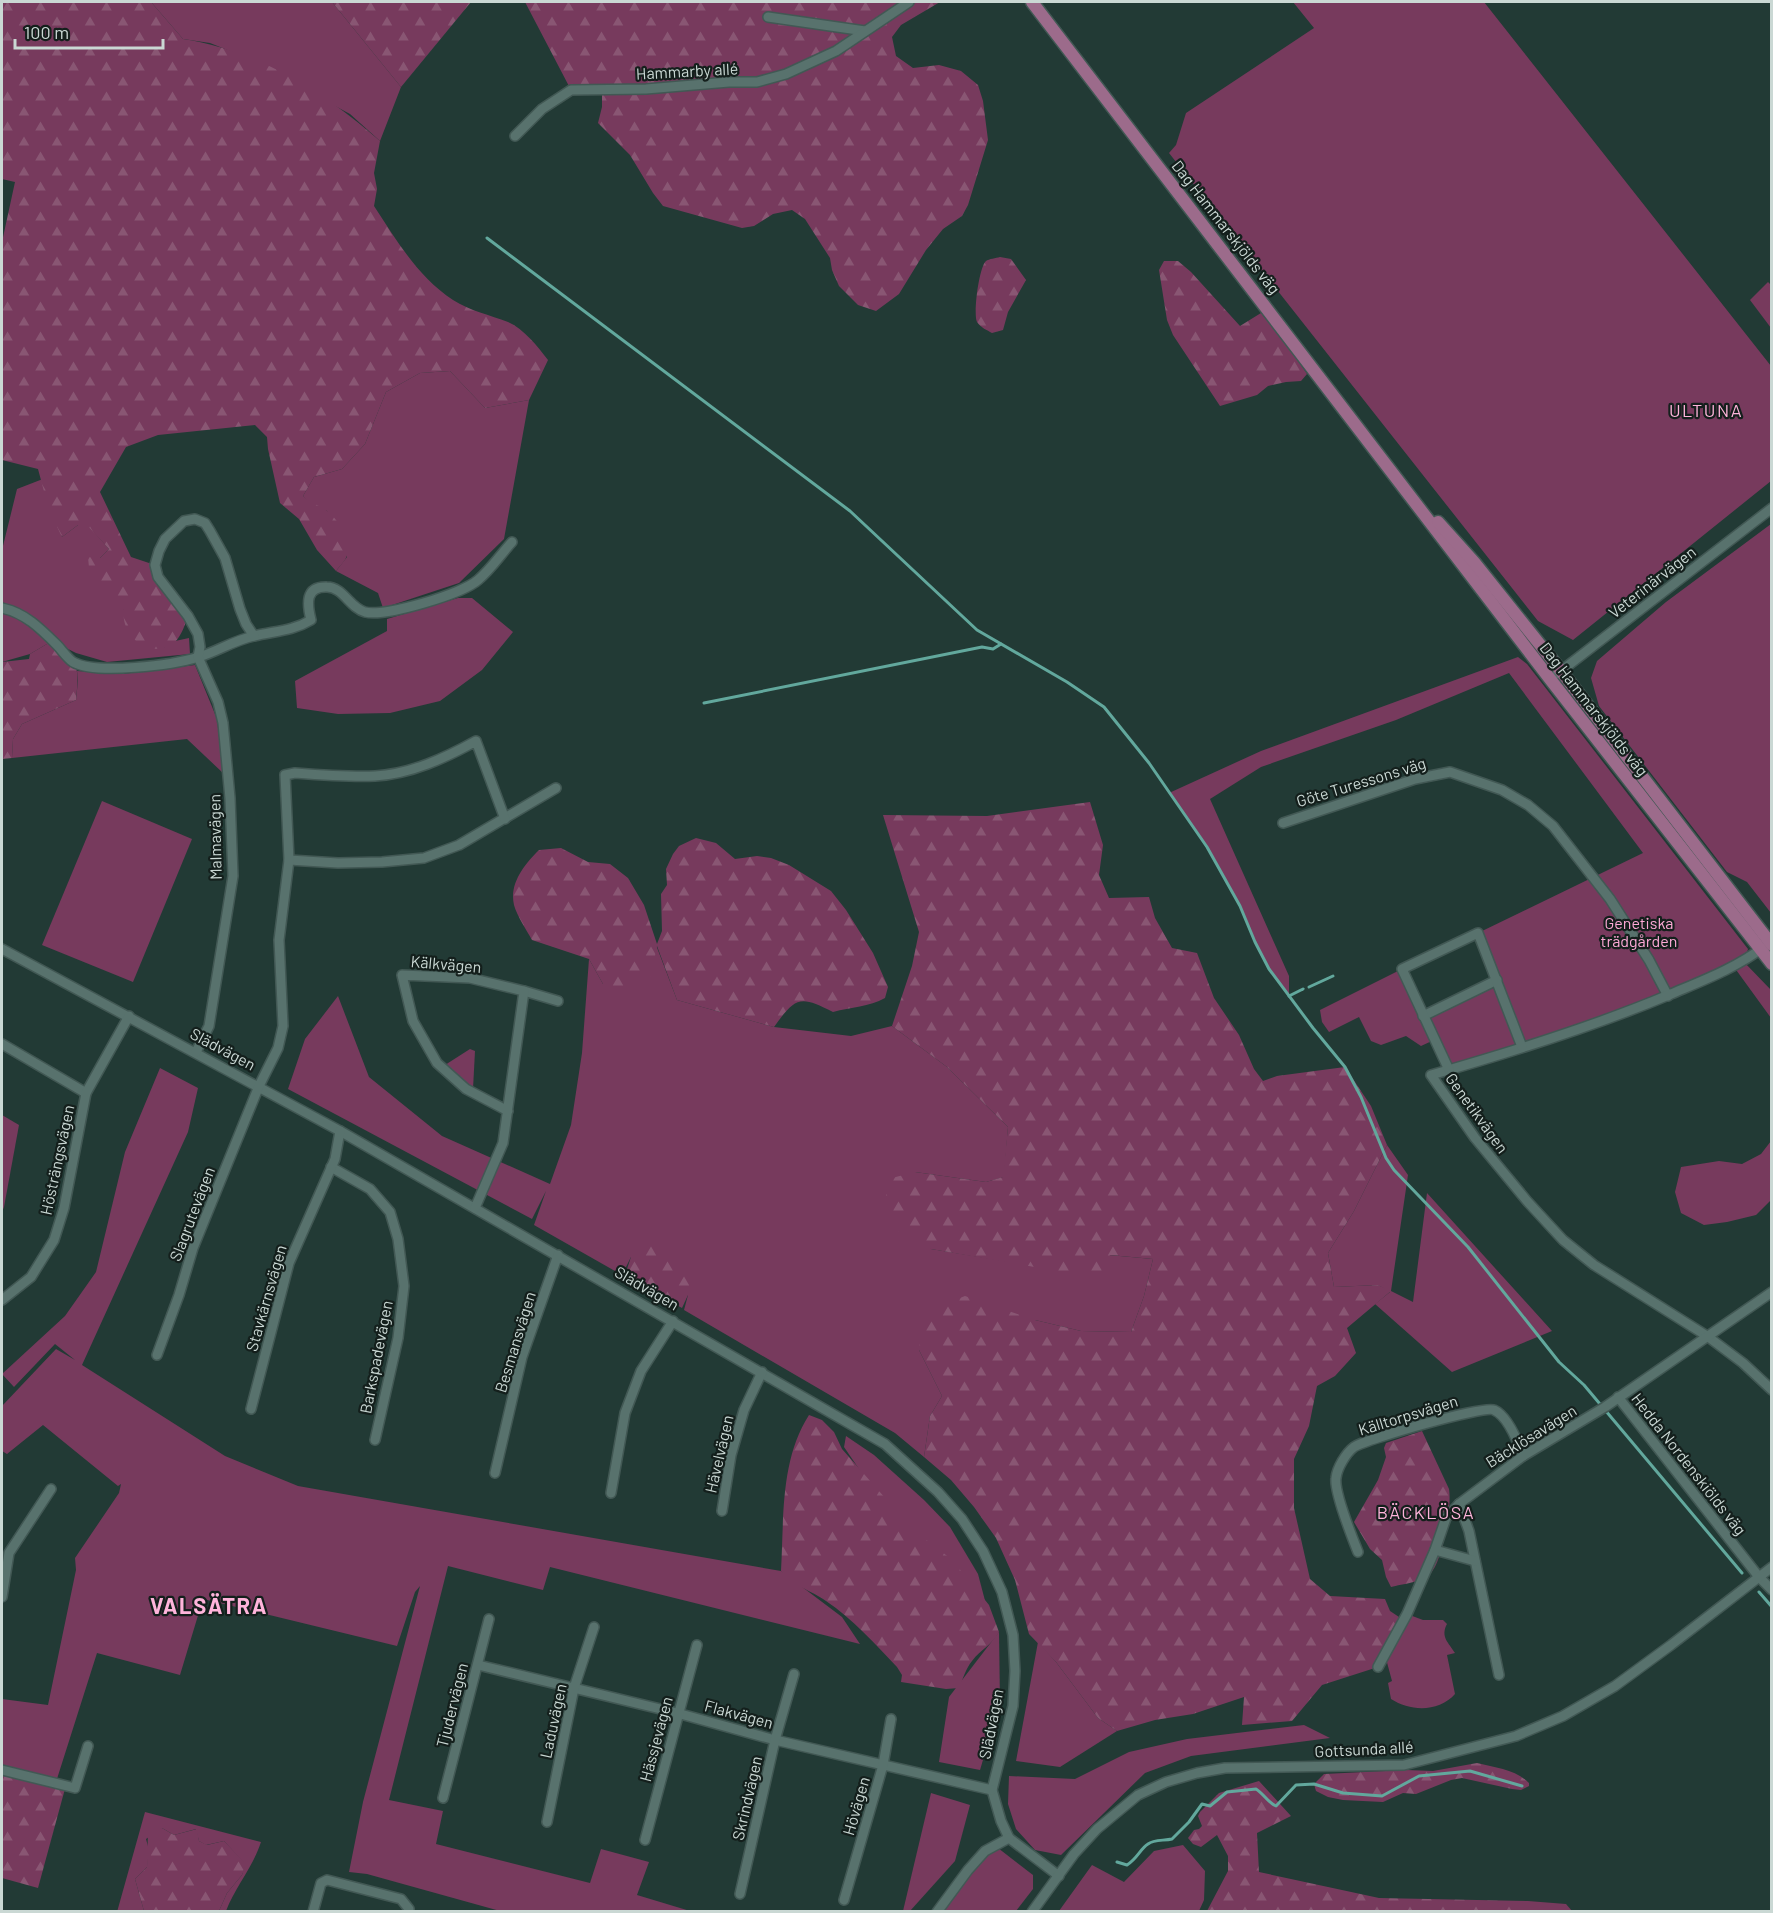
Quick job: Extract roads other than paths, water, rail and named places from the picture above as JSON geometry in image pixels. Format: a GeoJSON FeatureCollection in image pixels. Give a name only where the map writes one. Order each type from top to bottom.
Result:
{"type":"FeatureCollection","features":[{"type":"Feature","properties":{"kind":"main road","name":"Dag Hammarskjölds väg"},"geometry":{"type":"LineString","coordinates":[[1032,2],[1550,679],[1768,945]]}},
{"type":"Feature","properties":{"kind":"main road","name":"Dag Hammarskjölds väg"},"geometry":{"type":"LineString","coordinates":[[1392,473],[1474,562],[1561,671],[1768,945],[1772,964]]}},
{"type":"Feature","properties":{"kind":"street","name":"Hammarby allé"},"geometry":{"type":"LineString","coordinates":[[515,136],[542,109],[572,90],[646,89],[757,82],[786,74],[836,51],[909,2]]}},
{"type":"Feature","properties":{"kind":"street"},"geometry":{"type":"LineString","coordinates":[[768,18],[865,31]]}},
{"type":"Feature","properties":{"kind":"street","name":"Veterinärvägen"},"geometry":{"type":"LineString","coordinates":[[1550,679],[1772,508]]}},
{"type":"Feature","properties":{"kind":"street","name":"Malmavägen"},"geometry":{"type":"LineString","coordinates":[[196,1052],[210,1026],[232,876],[230,798],[223,723],[218,702],[198,657],[200,647],[198,634],[183,609],[158,577],[155,565],[165,539],[184,521],[195,519],[205,523],[210,531],[225,558],[240,609],[254,636]]}},
{"type":"Feature","properties":{"kind":"street"},"geometry":{"type":"LineString","coordinates":[[2,608],[17,612],[36,624],[72,662],[90,667],[158,666],[198,657],[254,636],[278,633],[300,626],[311,620],[306,603],[309,595],[318,588],[329,586],[339,591],[363,612],[383,612],[408,607],[462,590],[478,580],[512,542]]}},
{"type":"Feature","properties":{"kind":"street","name":"Slagrutevägen"},"geometry":{"type":"LineString","coordinates":[[157,1355],[193,1248],[259,1086],[278,1048],[283,1026],[279,940],[289,860],[285,775],[295,773],[349,776],[407,771],[437,761],[476,741],[505,819]]}},
{"type":"Feature","properties":{"kind":"street","name":"Göte Turessons väg"},"geometry":{"type":"LineString","coordinates":[[1283,823],[1415,779],[1450,772],[1502,789],[1528,805],[1553,826],[1610,899],[1649,960],[1668,996]]}},
{"type":"Feature","properties":{"kind":"street"},"geometry":{"type":"LineString","coordinates":[[289,860],[338,863],[424,858],[459,845],[556,788]]}},
{"type":"Feature","properties":{"kind":"street"},"geometry":{"type":"LineString","coordinates":[[1449,1070],[1402,969],[1478,933],[1522,1047]]}},
{"type":"Feature","properties":{"kind":"street","name":"Genetikvägen"},"geometry":{"type":"LineString","coordinates":[[1768,945],[1734,967],[1633,1010],[1431,1075],[1475,1138],[1563,1240],[1594,1265],[1707,1336],[1743,1363],[1772,1390]]}},
{"type":"Feature","properties":{"kind":"street","name":"Slädvägen"},"geometry":{"type":"LineString","coordinates":[[2,949],[340,1131],[673,1320],[885,1444],[938,1492],[962,1519],[983,1551],[1002,1592],[1012,1635],[1015,1671],[1013,1706],[992,1790]]}},
{"type":"Feature","properties":{"kind":"street","name":"Kälkvägen"},"geometry":{"type":"LineString","coordinates":[[508,1111],[466,1089],[437,1063],[413,1021],[402,975],[470,978],[558,1001]]}},
{"type":"Feature","properties":{"kind":"street"},"geometry":{"type":"LineString","coordinates":[[1423,1016],[1497,980]]}},
{"type":"Feature","properties":{"kind":"street"},"geometry":{"type":"LineString","coordinates":[[475,1208],[503,1143],[524,991]]}},
{"type":"Feature","properties":{"kind":"street","name":"Hösträngsvägen"},"geometry":{"type":"LineString","coordinates":[[2,1300],[31,1277],[54,1240],[64,1208],[86,1094],[129,1016]]}},
{"type":"Feature","properties":{"kind":"street"},"geometry":{"type":"LineString","coordinates":[[2,1044],[86,1094]]}},
{"type":"Feature","properties":{"kind":"street","name":"Stavkärnsvägen"},"geometry":{"type":"LineString","coordinates":[[251,1409],[289,1263],[331,1167],[340,1131]]}},
{"type":"Feature","properties":{"kind":"street","name":"Barkspadevägen"},"geometry":{"type":"LineString","coordinates":[[331,1167],[370,1190],[390,1212],[398,1239],[404,1286],[398,1338],[375,1440]]}},
{"type":"Feature","properties":{"kind":"street","name":"Besmansvägen"},"geometry":{"type":"LineString","coordinates":[[495,1473],[522,1357],[558,1255]]}},
{"type":"Feature","properties":{"kind":"street","name":"Bäcklösavägen"},"geometry":{"type":"LineString","coordinates":[[1378,1667],[1407,1614],[1435,1550],[1446,1518],[1459,1504],[1522,1456],[1603,1408],[1772,1292]]}},
{"type":"Feature","properties":{"kind":"street"},"geometry":{"type":"LineString","coordinates":[[610,1493],[625,1413],[642,1371],[673,1320]]}},
{"type":"Feature","properties":{"kind":"street","name":"Hävelvägen"},"geometry":{"type":"LineString","coordinates":[[722,1511],[731,1455],[744,1410],[762,1372]]}},
{"type":"Feature","properties":{"kind":"street","name":"Hedda Nordenskiölds väg"},"geometry":{"type":"LineString","coordinates":[[1618,1397],[1759,1577],[1772,1590]]}},
{"type":"Feature","properties":{"kind":"street","name":"Källtorpsvägen"},"geometry":{"type":"LineString","coordinates":[[1358,1552],[1343,1512],[1335,1479],[1343,1460],[1353,1448],[1375,1439],[1471,1411],[1492,1408],[1500,1413],[1516,1436],[1522,1456]]}},
{"type":"Feature","properties":{"kind":"street"},"geometry":{"type":"LineString","coordinates":[[2,1597],[5,1552],[51,1488]]}},
{"type":"Feature","properties":{"kind":"street"},"geometry":{"type":"LineString","coordinates":[[1459,1504],[1469,1531],[1499,1675]]}},
{"type":"Feature","properties":{"kind":"street"},"geometry":{"type":"LineString","coordinates":[[1435,1550],[1475,1561]]}},
{"type":"Feature","properties":{"kind":"street","name":"Gottsunda allé"},"geometry":{"type":"LineString","coordinates":[[1032,1911],[1074,1854],[1097,1829],[1137,1795],[1166,1782],[1225,1768],[1404,1765],[1516,1736],[1563,1716],[1615,1686],[1772,1567]]}},
{"type":"Feature","properties":{"kind":"street","name":"Tjudervägen"},"geometry":{"type":"LineString","coordinates":[[443,1798],[489,1619]]}},
{"type":"Feature","properties":{"kind":"street","name":"Laduvägen"},"geometry":{"type":"LineString","coordinates":[[547,1822],[574,1688],[594,1627]]}},
{"type":"Feature","properties":{"kind":"street","name":"Hässjevägen"},"geometry":{"type":"LineString","coordinates":[[645,1840],[677,1713],[697,1645]]}},
{"type":"Feature","properties":{"kind":"street","name":"Flakvägen"},"geometry":{"type":"LineString","coordinates":[[478,1665],[677,1713],[775,1740],[992,1790]]}},
{"type":"Feature","properties":{"kind":"street","name":"Skrindvägen"},"geometry":{"type":"LineString","coordinates":[[740,1894],[775,1740],[794,1674]]}},
{"type":"Feature","properties":{"kind":"street","name":"Hövägen"},"geometry":{"type":"LineString","coordinates":[[844,1900],[883,1765],[891,1719]]}},
{"type":"Feature","properties":{"kind":"street"},"geometry":{"type":"LineString","coordinates":[[2,1770],[75,1788],[88,1746]]}},
{"type":"Feature","properties":{"kind":"street"},"geometry":{"type":"LineString","coordinates":[[992,1790],[1001,1821],[1009,1838],[1059,1876]]}},
{"type":"Feature","properties":{"kind":"street"},"geometry":{"type":"LineString","coordinates":[[937,1911],[985,1851],[1009,1838]]}},
{"type":"Feature","properties":{"kind":"street"},"geometry":{"type":"LineString","coordinates":[[313,1911],[321,1883],[327,1880],[400,1899],[409,1909],[408,1911]]}},
{"type":"Feature","properties":{"kind":"waterway"},"geometry":{"type":"LineString","coordinates":[[487,238],[850,511],[977,630],[1067,682],[1104,707],[1149,763],[1207,847],[1240,906],[1269,969],[1345,1067],[1361,1097],[1386,1158],[1394,1170],[1468,1247],[1559,1362],[1584,1385],[1742,1573]]}},
{"type":"Feature","properties":{"kind":"waterway"},"geometry":{"type":"LineString","coordinates":[[704,703],[982,647],[993,649],[1001,644]]}},
{"type":"Feature","properties":{"kind":"waterway"},"geometry":{"type":"LineString","coordinates":[[1309,987],[1333,976]]}},
{"type":"Feature","properties":{"kind":"waterway"},"geometry":{"type":"LineString","coordinates":[[1289,996],[1303,989]]}},
{"type":"Feature","properties":{"kind":"waterway"},"geometry":{"type":"LineString","coordinates":[[1759,1592],[1772,1607]]}},
{"type":"Feature","properties":{"kind":"waterway"},"geometry":{"type":"LineString","coordinates":[[1117,1862],[1127,1865],[1150,1842],[1172,1839],[1189,1822],[1202,1804],[1210,1806],[1227,1792],[1256,1789],[1276,1806],[1296,1785],[1314,1784],[1343,1793],[1382,1796],[1419,1776],[1470,1771],[1522,1786]]}},
{"type":"Feature","properties":{"kind":"district","name":"ULTUNA"},"geometry":{"type":"Point","coordinates":[1706,411]}},
{"type":"Feature","properties":{"kind":"district","name":"BÄCKLÖSA"},"geometry":{"type":"Point","coordinates":[1426,1513]}},
{"type":"Feature","properties":{"kind":"district","name":"VALSÄTRA"},"geometry":{"type":"Point","coordinates":[209,1606]}},
{"type":"Feature","properties":{"kind":"park label","name":"Genetiska trädgården"},"geometry":{"type":"Point","coordinates":[1639,932]}}]}
